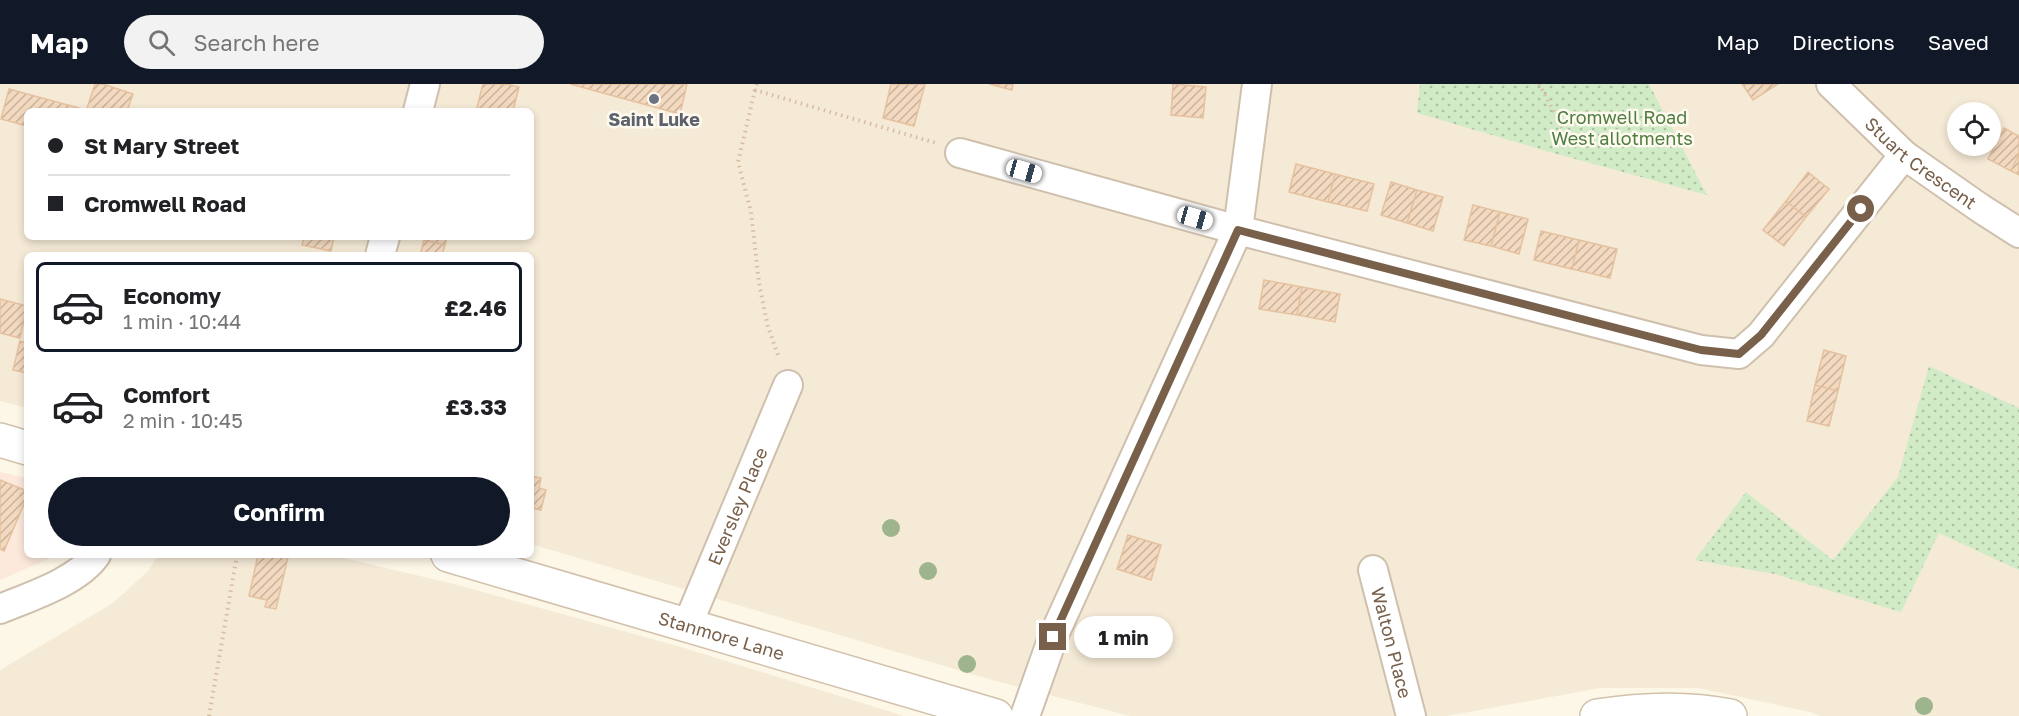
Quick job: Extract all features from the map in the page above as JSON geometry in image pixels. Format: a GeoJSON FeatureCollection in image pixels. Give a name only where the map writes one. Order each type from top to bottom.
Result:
{"type":"FeatureCollection","features":[{"type":"Feature","properties":{"kind":"street"},"geometry":{"type":"LineString","coordinates":[[419,108],[425,84]]}},
{"type":"Feature","properties":{"kind":"street"},"geometry":{"type":"LineString","coordinates":[[1025,716],[1053,637],[1238,230],[1257,84]]}},
{"type":"Feature","properties":{"kind":"street","name":"Stuart Crescent"},"geometry":{"type":"LineString","coordinates":[[1831,84],[1904,155],[2019,232]]}},
{"type":"Feature","properties":{"kind":"street"},"geometry":{"type":"LineString","coordinates":[[960,153],[1238,230],[1701,350],[1739,354],[1761,335],[1904,155]]}},
{"type":"Feature","properties":{"kind":"street","name":"Eversley Place"},"geometry":{"type":"LineString","coordinates":[[687,626],[788,385]]}},
{"type":"Feature","properties":{"kind":"street"},"geometry":{"type":"LineString","coordinates":[[0,440],[24,447]]}},
{"type":"Feature","properties":{"kind":"street"},"geometry":{"type":"LineString","coordinates":[[0,609],[57,584],[90,563],[94,558]]}},
{"type":"Feature","properties":{"kind":"street","name":"Stanmore Lane"},"geometry":{"type":"LineString","coordinates":[[458,558],[996,716]]}},
{"type":"Feature","properties":{"kind":"street","name":"Walton Place"},"geometry":{"type":"LineString","coordinates":[[1373,570],[1411,716]]}},
{"type":"Feature","properties":{"kind":"street"},"geometry":{"type":"LineString","coordinates":[[1597,716],[1664,709],[1703,711],[1730,716]]}},
{"type":"Feature","properties":{"kind":"path"},"geometry":{"type":"LineString","coordinates":[[757,84],[738,162],[751,212],[759,283],[768,327],[788,385]]}},
{"type":"Feature","properties":{"kind":"path"},"geometry":{"type":"LineString","coordinates":[[1539,84],[1565,132]]}},
{"type":"Feature","properties":{"kind":"path"},"geometry":{"type":"LineString","coordinates":[[755,90],[948,146],[960,153]]}},
{"type":"Feature","properties":{"kind":"path"},"geometry":{"type":"LineString","coordinates":[[209,716],[236,558]]}},
{"type":"Feature","properties":{"kind":"shaded area"},"geometry":{"type":"Polygon","coordinates":[[[0,84],[2019,84],[2019,716],[1820,716],[1698,688],[1600,688],[1447,716],[1130,716],[992,680],[534,545],[534,252],[24,252],[24,407],[0,401],[0,84]]]}},
{"type":"Feature","properties":{"kind":"shaded area"},"geometry":{"type":"Polygon","coordinates":[[[0,472],[24,477],[24,558],[51,558],[0,580],[0,472]]]}},
{"type":"Feature","properties":{"kind":"shaded area"},"geometry":{"type":"Polygon","coordinates":[[[156,558],[344,558],[454,584],[681,647],[904,716],[0,716],[0,670],[113,603],[149,570],[156,558]]]}},
{"type":"Feature","properties":{"kind":"green space","name":"Cromwell Road West allotments"},"geometry":{"type":"Polygon","coordinates":[[[1420,84],[1649,84],[1707,195],[1417,113],[1420,84]]]}},
{"type":"Feature","properties":{"kind":"green space"},"geometry":{"type":"Polygon","coordinates":[[[1929,366],[2019,408],[2019,570],[1939,533],[1901,612],[1775,574],[1695,560],[1746,492],[1833,560],[1898,477],[1929,366]]]}},
{"type":"Feature","properties":{"kind":"building"},"geometry":{"type":"Polygon","coordinates":[[[95,84],[103,84],[133,94],[128,108],[87,108],[95,84]]]}},
{"type":"Feature","properties":{"kind":"building"},"geometry":{"type":"Polygon","coordinates":[[[483,84],[506,84],[519,87],[514,108],[477,108],[483,84]]]}},
{"type":"Feature","properties":{"kind":"building","name":"Saint Luke"},"geometry":{"type":"Polygon","coordinates":[[[570,84],[687,84],[680,114],[570,84]]]}},
{"type":"Feature","properties":{"kind":"building"},"geometry":{"type":"Polygon","coordinates":[[[891,84],[925,84],[914,126],[883,118],[891,84]]]}},
{"type":"Feature","properties":{"kind":"building"},"geometry":{"type":"Polygon","coordinates":[[[989,84],[1013,84],[1012,90],[989,84]]]}},
{"type":"Feature","properties":{"kind":"building"},"geometry":{"type":"Polygon","coordinates":[[[1173,84],[1206,87],[1203,118],[1171,115],[1173,84]]]}},
{"type":"Feature","properties":{"kind":"building"},"geometry":{"type":"Polygon","coordinates":[[[1742,84],[1778,84],[1753,100],[1742,84]]]}},
{"type":"Feature","properties":{"kind":"building"},"geometry":{"type":"Polygon","coordinates":[[[9,89],[79,108],[24,108],[24,125],[1,119],[9,89]]]}},
{"type":"Feature","properties":{"kind":"building"},"geometry":{"type":"Polygon","coordinates":[[[2004,128],[2019,136],[2019,154],[2011,171],[1988,159],[1990,156],[2001,156],[2001,134],[2004,128]]]}},
{"type":"Feature","properties":{"kind":"building"},"geometry":{"type":"Polygon","coordinates":[[[2019,154],[2019,175],[2011,171],[2019,154]]]}},
{"type":"Feature","properties":{"kind":"building"},"geometry":{"type":"Polygon","coordinates":[[[1296,164],[1335,174],[1328,202],[1289,192],[1296,164]]]}},
{"type":"Feature","properties":{"kind":"building"},"geometry":{"type":"Polygon","coordinates":[[[1808,172],[1829,189],[1806,217],[1786,201],[1808,172]]]}},
{"type":"Feature","properties":{"kind":"building"},"geometry":{"type":"Polygon","coordinates":[[[1335,174],[1374,184],[1367,211],[1328,202],[1335,174]]]}},
{"type":"Feature","properties":{"kind":"building"},"geometry":{"type":"Polygon","coordinates":[[[1391,182],[1417,190],[1407,223],[1381,215],[1391,182]]]}},
{"type":"Feature","properties":{"kind":"building"},"geometry":{"type":"Polygon","coordinates":[[[1417,190],[1443,197],[1433,231],[1407,223],[1417,190]]]}},
{"type":"Feature","properties":{"kind":"building"},"geometry":{"type":"Polygon","coordinates":[[[1786,201],[1806,217],[1784,246],[1763,230],[1786,201]]]}},
{"type":"Feature","properties":{"kind":"building"},"geometry":{"type":"Polygon","coordinates":[[[1473,205],[1500,212],[1491,246],[1464,240],[1473,205]]]}},
{"type":"Feature","properties":{"kind":"building"},"geometry":{"type":"Polygon","coordinates":[[[1500,212],[1528,219],[1519,254],[1491,246],[1500,212]]]}},
{"type":"Feature","properties":{"kind":"building"},"geometry":{"type":"Polygon","coordinates":[[[1541,231],[1579,240],[1572,269],[1534,260],[1541,231]]]}},
{"type":"Feature","properties":{"kind":"building"},"geometry":{"type":"Polygon","coordinates":[[[303,240],[333,240],[331,251],[302,245],[303,240]]]}},
{"type":"Feature","properties":{"kind":"building"},"geometry":{"type":"Polygon","coordinates":[[[424,240],[446,240],[445,245],[424,240]]]}},
{"type":"Feature","properties":{"kind":"building"},"geometry":{"type":"Polygon","coordinates":[[[424,240],[445,245],[443,252],[421,252],[424,240]]]}},
{"type":"Feature","properties":{"kind":"building"},"geometry":{"type":"Polygon","coordinates":[[[1579,240],[1617,249],[1610,278],[1572,269],[1579,240]]]}},
{"type":"Feature","properties":{"kind":"building"},"geometry":{"type":"Polygon","coordinates":[[[1264,280],[1302,287],[1297,315],[1259,309],[1264,280]]]}},
{"type":"Feature","properties":{"kind":"building"},"geometry":{"type":"Polygon","coordinates":[[[1302,287],[1340,294],[1335,322],[1297,315],[1302,287]]]}},
{"type":"Feature","properties":{"kind":"building"},"geometry":{"type":"Polygon","coordinates":[[[0,299],[24,305],[20,338],[0,333],[0,299]]]}},
{"type":"Feature","properties":{"kind":"building"},"geometry":{"type":"Polygon","coordinates":[[[20,341],[24,342],[24,372],[13,370],[20,341]]]}},
{"type":"Feature","properties":{"kind":"building"},"geometry":{"type":"Polygon","coordinates":[[[1824,350],[1846,356],[1838,391],[1815,385],[1824,350]]]}},
{"type":"Feature","properties":{"kind":"building"},"geometry":{"type":"Polygon","coordinates":[[[1815,385],[1838,391],[1829,426],[1807,421],[1815,385]]]}},
{"type":"Feature","properties":{"kind":"building"},"geometry":{"type":"Polygon","coordinates":[[[534,477],[541,478],[539,488],[546,490],[541,510],[534,509],[534,477]]]}},
{"type":"Feature","properties":{"kind":"building"},"geometry":{"type":"Polygon","coordinates":[[[0,480],[24,490],[24,504],[4,551],[0,549],[0,480]]]}},
{"type":"Feature","properties":{"kind":"building"},"geometry":{"type":"Polygon","coordinates":[[[1128,535],[1161,545],[1151,580],[1117,569],[1128,535]]]}},
{"type":"Feature","properties":{"kind":"building"},"geometry":{"type":"Polygon","coordinates":[[[257,558],[288,558],[276,609],[265,607],[267,600],[249,596],[257,558]]]}},
{"type":"Feature","properties":{"kind":"place","name":"Saint Luke"},"geometry":{"type":"Point","coordinates":[654,99]}},
{"type":"Feature","properties":{"kind":"route"},"geometry":{"type":"LineString","coordinates":[[1053,637],[1238,230],[1701,350],[1739,354],[1761,335],[1861,209]]}}]}
